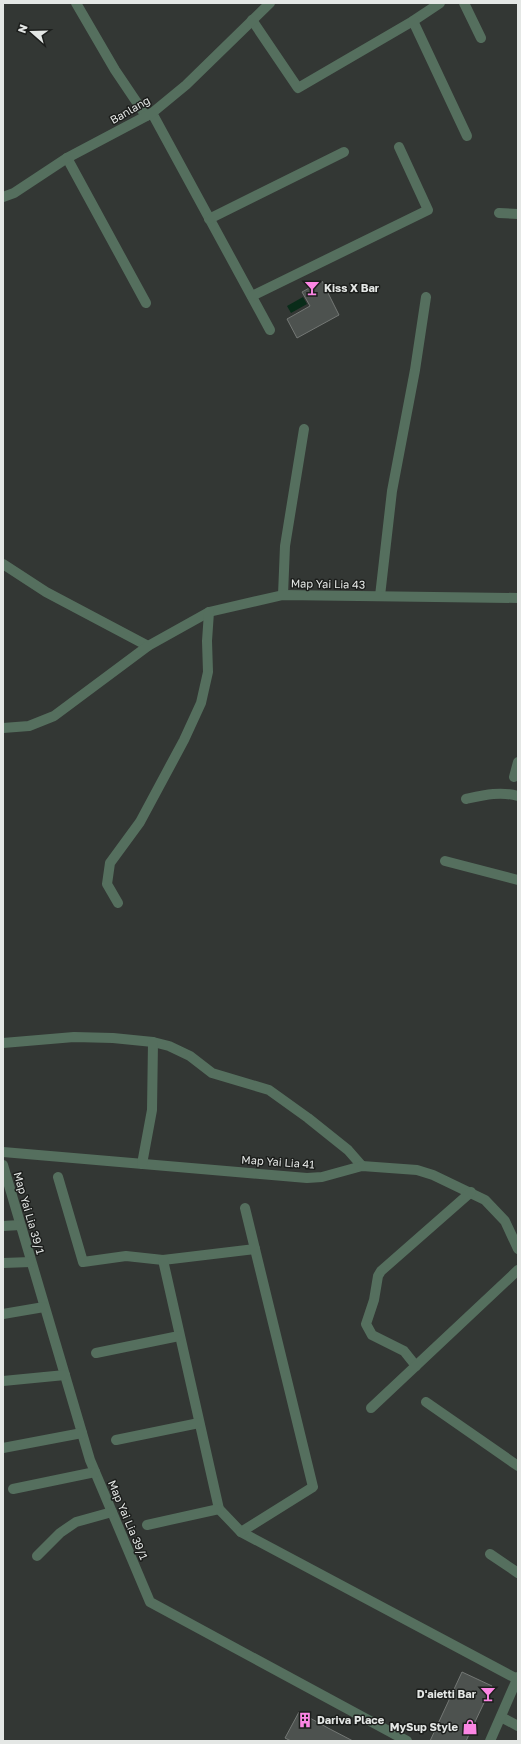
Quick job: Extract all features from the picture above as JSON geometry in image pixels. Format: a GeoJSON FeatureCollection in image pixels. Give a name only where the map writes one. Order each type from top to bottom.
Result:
{"type":"FeatureCollection","features":[{"type":"Feature","properties":{"kind":"street"},"geometry":{"type":"LineString","coordinates":[[76,3],[111,64],[149,114],[270,330]]}},
{"type":"Feature","properties":{"kind":"street"},"geometry":{"type":"LineString","coordinates":[[252,20],[298,88],[413,21],[440,3]]}},
{"type":"Feature","properties":{"kind":"street"},"geometry":{"type":"LineString","coordinates":[[464,3],[481,38]]}},
{"type":"Feature","properties":{"kind":"street","name":"Banlang"},"geometry":{"type":"LineString","coordinates":[[3,198],[14,193],[67,158],[149,114],[186,85],[252,20],[266,4]]}},
{"type":"Feature","properties":{"kind":"street"},"geometry":{"type":"LineString","coordinates":[[413,21],[467,136]]}},
{"type":"Feature","properties":{"kind":"street"},"geometry":{"type":"LineString","coordinates":[[252,296],[428,210],[399,147]]}},
{"type":"Feature","properties":{"kind":"street"},"geometry":{"type":"LineString","coordinates":[[209,219],[344,152]]}},
{"type":"Feature","properties":{"kind":"street"},"geometry":{"type":"LineString","coordinates":[[67,158],[146,303]]}},
{"type":"Feature","properties":{"kind":"street"},"geometry":{"type":"LineString","coordinates":[[499,213],[518,214]]}},
{"type":"Feature","properties":{"kind":"street"},"geometry":{"type":"LineString","coordinates":[[380,596],[392,491],[416,370],[426,297]]}},
{"type":"Feature","properties":{"kind":"street"},"geometry":{"type":"LineString","coordinates":[[283,595],[285,546],[304,429]]}},
{"type":"Feature","properties":{"kind":"street"},"geometry":{"type":"LineString","coordinates":[[3,564],[46,592],[148,646]]}},
{"type":"Feature","properties":{"kind":"street","name":"Map Yai Lia 43"},"geometry":{"type":"LineString","coordinates":[[3,728],[29,726],[54,716],[148,646],[209,612],[283,595],[518,598]]}},
{"type":"Feature","properties":{"kind":"street"},"geometry":{"type":"LineString","coordinates":[[118,903],[107,884],[110,862],[140,822],[184,740],[201,703],[208,672],[207,642],[209,612]]}},
{"type":"Feature","properties":{"kind":"street"},"geometry":{"type":"LineString","coordinates":[[514,777],[518,762]]}},
{"type":"Feature","properties":{"kind":"street"},"geometry":{"type":"LineString","coordinates":[[466,799],[494,793],[508,793],[518,796]]}},
{"type":"Feature","properties":{"kind":"street"},"geometry":{"type":"LineString","coordinates":[[444,861],[518,880]]}},
{"type":"Feature","properties":{"kind":"street"},"geometry":{"type":"LineString","coordinates":[[3,1043],[74,1037],[114,1038],[153,1042],[169,1046],[190,1056],[212,1073],[269,1090],[348,1150],[362,1166]]}},
{"type":"Feature","properties":{"kind":"street"},"geometry":{"type":"LineString","coordinates":[[142,1164],[152,1110],[153,1042]]}},
{"type":"Feature","properties":{"kind":"street","name":"Map Yai Lia 41"},"geometry":{"type":"LineString","coordinates":[[3,1152],[307,1178],[322,1177],[362,1166],[417,1170],[486,1200],[505,1221],[518,1249]]}},
{"type":"Feature","properties":{"kind":"street","name":"Map Yai Lia 39/1"},"geometry":{"type":"LineString","coordinates":[[3,1165],[44,1307],[95,1472],[150,1602],[407,1741]]}},
{"type":"Feature","properties":{"kind":"street"},"geometry":{"type":"LineString","coordinates":[[58,1177],[83,1262],[126,1256],[163,1260],[255,1249]]}},
{"type":"Feature","properties":{"kind":"street"},"geometry":{"type":"LineString","coordinates":[[416,1366],[404,1351],[372,1335],[368,1331],[366,1324],[374,1300],[378,1276],[381,1271],[470,1192]]}},
{"type":"Feature","properties":{"kind":"street"},"geometry":{"type":"LineString","coordinates":[[242,1532],[313,1487],[245,1208]]}},
{"type":"Feature","properties":{"kind":"street"},"geometry":{"type":"LineString","coordinates":[[3,1226],[20,1225]]}},
{"type":"Feature","properties":{"kind":"street"},"geometry":{"type":"LineString","coordinates":[[163,1260],[219,1509],[242,1532],[517,1678],[490,1741]]}},
{"type":"Feature","properties":{"kind":"street"},"geometry":{"type":"LineString","coordinates":[[3,1263],[31,1262]]}},
{"type":"Feature","properties":{"kind":"street"},"geometry":{"type":"LineString","coordinates":[[371,1408],[518,1270]]}},
{"type":"Feature","properties":{"kind":"street"},"geometry":{"type":"LineString","coordinates":[[3,1314],[44,1307]]}},
{"type":"Feature","properties":{"kind":"street"},"geometry":{"type":"LineString","coordinates":[[96,1353],[179,1336]]}},
{"type":"Feature","properties":{"kind":"street"},"geometry":{"type":"LineString","coordinates":[[3,1381],[65,1375]]}},
{"type":"Feature","properties":{"kind":"street"},"geometry":{"type":"LineString","coordinates":[[426,1402],[518,1466]]}},
{"type":"Feature","properties":{"kind":"street"},"geometry":{"type":"LineString","coordinates":[[116,1440],[199,1423]]}},
{"type":"Feature","properties":{"kind":"street"},"geometry":{"type":"LineString","coordinates":[[3,1448],[82,1433]]}},
{"type":"Feature","properties":{"kind":"street"},"geometry":{"type":"LineString","coordinates":[[13,1489],[95,1472]]}},
{"type":"Feature","properties":{"kind":"street"},"geometry":{"type":"LineString","coordinates":[[147,1525],[219,1509]]}},
{"type":"Feature","properties":{"kind":"street"},"geometry":{"type":"LineString","coordinates":[[37,1556],[60,1533],[76,1522],[112,1512]]}},
{"type":"Feature","properties":{"kind":"street"},"geometry":{"type":"LineString","coordinates":[[490,1554],[518,1573]]}},
{"type":"Feature","properties":{"kind":"street"},"geometry":{"type":"LineString","coordinates":[[501,1717],[518,1726]]}},
{"type":"Feature","properties":{"kind":"shaded area"},"geometry":{"type":"Polygon","coordinates":[[[303,297],[307,304],[291,313],[287,306],[303,297]]]}},
{"type":"Feature","properties":{"kind":"building"},"geometry":{"type":"Polygon","coordinates":[[[322,281],[339,315],[297,338],[287,319],[310,306],[302,292],[322,281]]]}},
{"type":"Feature","properties":{"kind":"building"},"geometry":{"type":"Polygon","coordinates":[[[462,1672],[492,1686],[466,1741],[430,1741],[462,1672]]]}},
{"type":"Feature","properties":{"kind":"building","name":"Dariva Place"},"geometry":{"type":"Polygon","coordinates":[[[299,1712],[353,1741],[291,1741],[285,1738],[299,1712]]]}},
{"type":"Feature","properties":{"kind":"place","name":"Kiss X Bar"},"geometry":{"type":"Point","coordinates":[312,288]}},
{"type":"Feature","properties":{"kind":"place","name":"D'aietti Bar"},"geometry":{"type":"Point","coordinates":[488,1694]}},
{"type":"Feature","properties":{"kind":"place","name":"Dariva Place"},"geometry":{"type":"Point","coordinates":[305,1720]}},
{"type":"Feature","properties":{"kind":"place","name":"MySup Style"},"geometry":{"type":"Point","coordinates":[470,1727]}}]}
